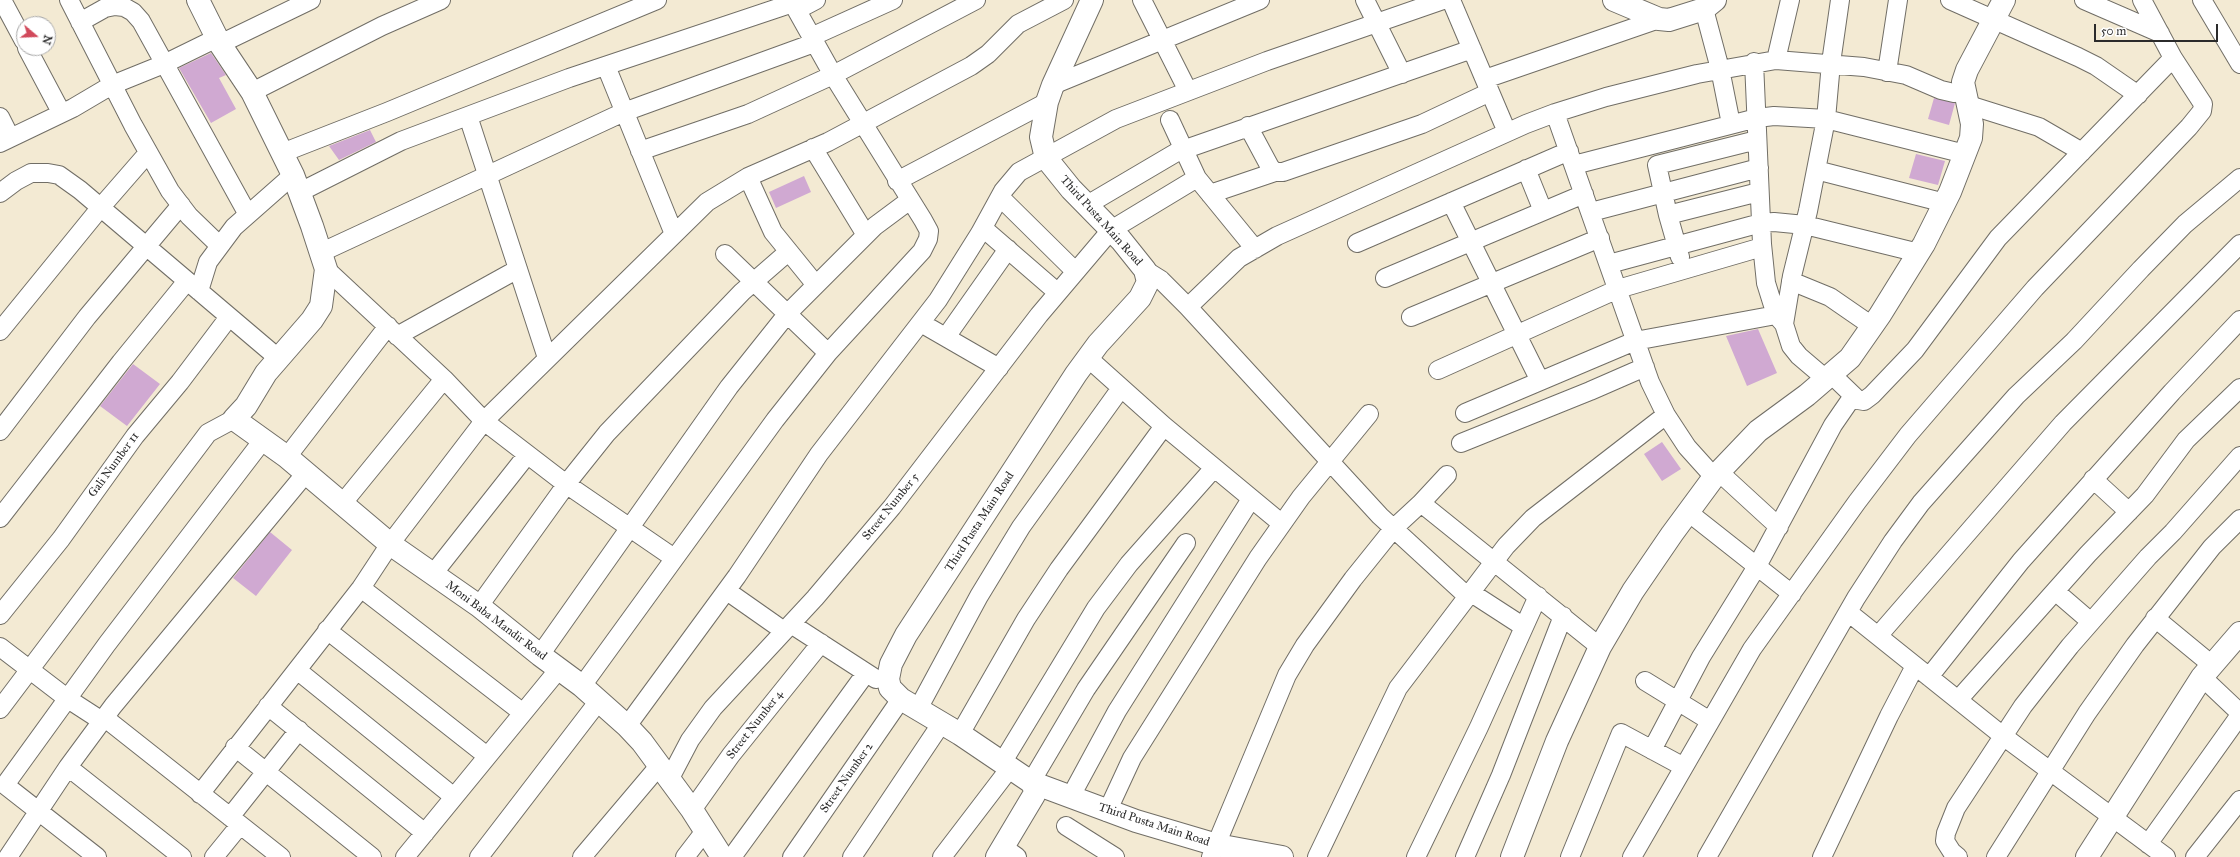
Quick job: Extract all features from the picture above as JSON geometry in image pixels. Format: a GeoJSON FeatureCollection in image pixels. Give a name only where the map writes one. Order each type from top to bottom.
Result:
{"type":"FeatureCollection","features":[{"type":"Feature","properties":{"kind":"street"},"geometry":{"type":"LineString","coordinates":[[2,0],[16,26]]}},
{"type":"Feature","properties":{"kind":"street"},"geometry":{"type":"LineString","coordinates":[[69,0],[112,85],[170,191],[204,232],[219,245]]}},
{"type":"Feature","properties":{"kind":"street"},"geometry":{"type":"LineString","coordinates":[[0,709],[208,433],[234,419],[246,406],[278,358],[312,320],[321,306],[324,261],[296,184],[252,92],[219,41],[198,0]]}},
{"type":"Feature","properties":{"kind":"street"},"geometry":{"type":"LineString","coordinates":[[0,117],[5,140],[61,112],[73,108],[112,85],[219,41],[311,0]]}},
{"type":"Feature","properties":{"kind":"street"},"geometry":{"type":"LineString","coordinates":[[252,92],[382,26],[441,0]]}},
{"type":"Feature","properties":{"kind":"street"},"geometry":{"type":"LineString","coordinates":[[282,153],[387,112],[657,0]]}},
{"type":"Feature","properties":{"kind":"street"},"geometry":{"type":"LineString","coordinates":[[0,518],[121,362],[193,286],[219,245],[247,213],[296,184],[401,141],[606,66],[794,4],[816,0]]}},
{"type":"Feature","properties":{"kind":"street"},"geometry":{"type":"LineString","coordinates":[[324,261],[486,176],[624,112],[812,40],[893,0]]}},
{"type":"Feature","properties":{"kind":"street"},"geometry":{"type":"LineString","coordinates":[[640,151],[748,114],[833,75],[976,0]]}},
{"type":"Feature","properties":{"kind":"street"},"geometry":{"type":"LineString","coordinates":[[200,794],[235,747],[361,588],[390,544],[484,421],[707,202],[748,177],[863,124],[971,66],[988,54],[1018,24],[1064,0]]}},
{"type":"Feature","properties":{"kind":"street","name":"Third Pusta Main Road"},"geometry":{"type":"LineString","coordinates":[[1092,0],[1050,94],[1041,137],[1046,158],[1145,270],[1148,282],[1140,298],[1088,358],[906,635],[891,664],[888,679],[903,699],[941,724],[960,734],[1031,782],[1214,851],[1268,856]]}},
{"type":"Feature","properties":{"kind":"street"},"geometry":{"type":"LineString","coordinates":[[1142,0],[1188,92]]}},
{"type":"Feature","properties":{"kind":"street"},"geometry":{"type":"LineString","coordinates":[[897,181],[1050,94],[1162,39],[1260,0]]}},
{"type":"Feature","properties":{"kind":"street"},"geometry":{"type":"LineString","coordinates":[[1365,0],[1402,74]]}},
{"type":"Feature","properties":{"kind":"street"},"geometry":{"type":"LineString","coordinates":[[628,726],[727,591],[819,454],[921,323],[983,228],[1000,197],[1019,172],[1116,119],[1267,61],[1443,0]]}},
{"type":"Feature","properties":{"kind":"street"},"geometry":{"type":"LineString","coordinates":[[1451,0],[1507,132]]}},
{"type":"Feature","properties":{"kind":"street"},"geometry":{"type":"LineString","coordinates":[[1614,0],[1659,19],[1669,20],[1709,4],[1731,124]]}},
{"type":"Feature","properties":{"kind":"street"},"geometry":{"type":"LineString","coordinates":[[1776,60],[1790,0]]}},
{"type":"Feature","properties":{"kind":"street"},"geometry":{"type":"LineString","coordinates":[[1780,319],[1805,225],[1826,119],[1831,63],[1840,0]]}},
{"type":"Feature","properties":{"kind":"street"},"geometry":{"type":"LineString","coordinates":[[1887,72],[1898,0]]}},
{"type":"Feature","properties":{"kind":"street"},"geometry":{"type":"LineString","coordinates":[[1950,0],[2096,66],[2138,95]]}},
{"type":"Feature","properties":{"kind":"street"},"geometry":{"type":"LineString","coordinates":[[1512,857],[1558,741],[1600,647],[1638,585],[1688,512],[1716,475],[1758,431],[1850,358],[1919,252],[1944,203],[1971,138],[1972,124],[1963,82],[1967,70],[2004,0]]}},
{"type":"Feature","properties":{"kind":"street"},"geometry":{"type":"LineString","coordinates":[[2084,0],[2160,33]]}},
{"type":"Feature","properties":{"kind":"street"},"geometry":{"type":"LineString","coordinates":[[1632,857],[1752,649],[1857,502],[1908,435],[2035,288],[2189,127],[2202,111],[2202,104],[2173,58],[2142,0]]}},
{"type":"Feature","properties":{"kind":"street"},"geometry":{"type":"LineString","coordinates":[[2202,0],[2240,64]]}},
{"type":"Feature","properties":{"kind":"street"},"geometry":{"type":"LineString","coordinates":[[582,686],[775,420],[828,354],[922,251],[928,240],[929,231],[812,40],[794,4]]}},
{"type":"Feature","properties":{"kind":"street"},"geometry":{"type":"LineString","coordinates":[[80,22],[105,8],[124,7],[133,12],[141,21],[247,213]]}},
{"type":"Feature","properties":{"kind":"street"},"geometry":{"type":"LineString","coordinates":[[1210,194],[1274,172],[1283,172],[1374,142],[1422,124],[1487,86],[1659,19]]}},
{"type":"Feature","properties":{"kind":"street"},"geometry":{"type":"LineString","coordinates":[[1087,205],[1153,165],[1185,149],[1472,49]]}},
{"type":"Feature","properties":{"kind":"street"},"geometry":{"type":"LineString","coordinates":[[31,56],[61,112]]}},
{"type":"Feature","properties":{"kind":"street"},"geometry":{"type":"LineString","coordinates":[[1754,62],[1759,192],[1762,247],[1766,283],[1791,346],[1799,356],[1828,376],[1858,400],[1864,400],[1872,395],[1915,350],[1998,238],[2173,58]]}},
{"type":"Feature","properties":{"kind":"street"},"geometry":{"type":"LineString","coordinates":[[1188,307],[1239,258],[1284,233],[1507,132],[1555,113],[1606,97],[1754,62],[1776,60],[1831,63],[1906,75],[1941,90],[1954,93],[2039,127],[2082,152]]}},
{"type":"Feature","properties":{"kind":"street"},"geometry":{"type":"LineString","coordinates":[[606,66],[674,234]]}},
{"type":"Feature","properties":{"kind":"street"},"geometry":{"type":"LineString","coordinates":[[1555,113],[1644,366],[1666,415],[1687,447],[1716,475],[1779,527]]}},
{"type":"Feature","properties":{"kind":"street"},"geometry":{"type":"LineString","coordinates":[[468,116],[486,176],[547,358]]}},
{"type":"Feature","properties":{"kind":"street"},"geometry":{"type":"LineString","coordinates":[[1356,243],[1526,170],[1572,158],[1757,118],[1789,116],[1826,119],[1965,154]]}},
{"type":"Feature","properties":{"kind":"street"},"geometry":{"type":"LineString","coordinates":[[1170,120],[1185,149],[1197,178],[1255,249]]}},
{"type":"Feature","properties":{"kind":"street"},"geometry":{"type":"LineString","coordinates":[[1248,126],[1274,172]]}},
{"type":"Feature","properties":{"kind":"street"},"geometry":{"type":"LineString","coordinates":[[1684,269],[1676,246],[1657,165],[1758,140]]}},
{"type":"Feature","properties":{"kind":"street"},"geometry":{"type":"LineString","coordinates":[[813,148],[866,235]]}},
{"type":"Feature","properties":{"kind":"street"},"geometry":{"type":"LineString","coordinates":[[0,331],[101,207],[148,153]]}},
{"type":"Feature","properties":{"kind":"street"},"geometry":{"type":"LineString","coordinates":[[1591,212],[1759,168]]}},
{"type":"Feature","properties":{"kind":"street"},"geometry":{"type":"LineString","coordinates":[[1526,170],[1543,211]]}},
{"type":"Feature","properties":{"kind":"street"},"geometry":{"type":"LineString","coordinates":[[1816,170],[1944,203]]}},
{"type":"Feature","properties":{"kind":"street"},"geometry":{"type":"LineString","coordinates":[[0,193],[16,180],[31,173],[48,172],[59,175],[101,207],[278,358]]}},
{"type":"Feature","properties":{"kind":"street"},"geometry":{"type":"LineString","coordinates":[[748,177],[770,226],[788,252],[816,284]]}},
{"type":"Feature","properties":{"kind":"street","name":"Street Number 5"},"geometry":{"type":"LineString","coordinates":[[582,857],[664,773],[690,740],[701,722],[788,627],[892,507],[1058,292],[1111,230],[1197,178]]}},
{"type":"Feature","properties":{"kind":"street"},"geometry":{"type":"LineString","coordinates":[[1707,857],[1848,612],[1893,541],[1922,503],[2011,402],[2074,341],[2185,224],[2240,178]]}},
{"type":"Feature","properties":{"kind":"street"},"geometry":{"type":"LineString","coordinates":[[1668,215],[1759,192]]}},
{"type":"Feature","properties":{"kind":"street"},"geometry":{"type":"LineString","coordinates":[[1385,278],[1584,194]]}},
{"type":"Feature","properties":{"kind":"street"},"geometry":{"type":"LineString","coordinates":[[1000,197],[1075,271]]}},
{"type":"Feature","properties":{"kind":"street"},"geometry":{"type":"LineString","coordinates":[[540,655],[728,387],[788,313],[866,235],[910,200]]}},
{"type":"Feature","properties":{"kind":"street"},"geometry":{"type":"LineString","coordinates":[[1451,202],[1490,284],[1540,381]]}},
{"type":"Feature","properties":{"kind":"street"},"geometry":{"type":"LineString","coordinates":[[0,431],[87,317],[181,205]]}},
{"type":"Feature","properties":{"kind":"street"},"geometry":{"type":"LineString","coordinates":[[1609,264],[1761,223],[1774,222],[1805,225],[1919,252]]}},
{"type":"Feature","properties":{"kind":"street"},"geometry":{"type":"LineString","coordinates":[[983,228],[1058,292]]}},
{"type":"Feature","properties":{"kind":"street"},"geometry":{"type":"LineString","coordinates":[[1411,317],[1600,238]]}},
{"type":"Feature","properties":{"kind":"street"},"geometry":{"type":"LineString","coordinates":[[1878,636],[2063,424],[2240,244]]}},
{"type":"Feature","properties":{"kind":"street"},"geometry":{"type":"LineString","coordinates":[[1438,370],[1618,289],[1762,247]]}},
{"type":"Feature","properties":{"kind":"street"},"geometry":{"type":"LineString","coordinates":[[946,337],[1008,250]]}},
{"type":"Feature","properties":{"kind":"street"},"geometry":{"type":"LineString","coordinates":[[480,606],[566,484],[607,433],[753,282],[788,252]]}},
{"type":"Feature","properties":{"kind":"street"},"geometry":{"type":"LineString","coordinates":[[725,254],[753,282],[788,313],[828,354]]}},
{"type":"Feature","properties":{"kind":"street"},"geometry":{"type":"LineString","coordinates":[[324,261],[392,331],[444,379],[484,421],[566,484],[674,558]]}},
{"type":"Feature","properties":{"kind":"street"},"geometry":{"type":"LineString","coordinates":[[287,457],[392,331],[518,269]]}},
{"type":"Feature","properties":{"kind":"street"},"geometry":{"type":"LineString","coordinates":[[1145,270],[1161,280],[1188,307],[1394,528],[1469,594],[1524,627]]}},
{"type":"Feature","properties":{"kind":"street"},"geometry":{"type":"LineString","coordinates":[[1791,281],[1830,298],[1872,326]]}},
{"type":"Feature","properties":{"kind":"street","name":"Gali Number 11"},"geometry":{"type":"LineString","coordinates":[[0,615],[61,539],[135,436],[180,382],[229,317]]}},
{"type":"Feature","properties":{"kind":"street"},"geometry":{"type":"LineString","coordinates":[[1465,413],[1635,341],[1780,319]]}},
{"type":"Feature","properties":{"kind":"street"},"geometry":{"type":"LineString","coordinates":[[1822,857],[1889,716],[1922,671],[2093,479],[2240,320]]}},
{"type":"Feature","properties":{"kind":"street"},"geometry":{"type":"LineString","coordinates":[[921,323],[999,368]]}},
{"type":"Feature","properties":{"kind":"street"},"geometry":{"type":"LineString","coordinates":[[1088,358],[1164,426],[1281,523]]}},
{"type":"Feature","properties":{"kind":"street"},"geometry":{"type":"LineString","coordinates":[[1461,444],[1590,392],[1644,366]]}},
{"type":"Feature","properties":{"kind":"street"},"geometry":{"type":"LineString","coordinates":[[342,504],[444,379]]}},
{"type":"Feature","properties":{"kind":"street","name":"Street Number 2"},"geometry":{"type":"LineString","coordinates":[[792,857],[903,699],[979,596],[1021,528],[1121,388]]}},
{"type":"Feature","properties":{"kind":"street"},"geometry":{"type":"LineString","coordinates":[[1958,700],[2129,512],[2164,472],[2186,440],[2240,388]]}},
{"type":"Feature","properties":{"kind":"street"},"geometry":{"type":"LineString","coordinates":[[1652,750],[1701,657],[1756,568],[1833,425],[1853,396]]}},
{"type":"Feature","properties":{"kind":"street"},"geometry":{"type":"LineString","coordinates":[[1108,812],[1118,786],[1142,741],[1281,523],[1369,414]]}},
{"type":"Feature","properties":{"kind":"street"},"geometry":{"type":"LineString","coordinates":[[1317,857],[1398,688],[1494,560],[1533,518],[1666,415]]}},
{"type":"Feature","properties":{"kind":"street","name":"Moni Baba Mandir Road"},"geometry":{"type":"LineString","coordinates":[[234,419],[287,457],[390,544],[480,606],[540,655],[582,686],[598,702],[628,726],[642,742],[692,810],[722,857]]}},
{"type":"Feature","properties":{"kind":"street"},"geometry":{"type":"LineString","coordinates":[[960,734],[1026,620],[1059,569],[1164,426]]}},
{"type":"Feature","properties":{"kind":"street"},"geometry":{"type":"LineString","coordinates":[[97,857],[5,785],[133,609],[263,440]]}},
{"type":"Feature","properties":{"kind":"street"},"geometry":{"type":"LineString","coordinates":[[434,574],[527,455]]}},
{"type":"Feature","properties":{"kind":"street"},"geometry":{"type":"LineString","coordinates":[[1958,857],[1947,846],[1946,833],[1956,808],[2003,736],[2046,675],[2091,622],[2240,456]]}},
{"type":"Feature","properties":{"kind":"street"},"geometry":{"type":"LineString","coordinates":[[942,857],[1006,766],[1096,608],[1129,564],[1214,468]]}},
{"type":"Feature","properties":{"kind":"street"},"geometry":{"type":"LineString","coordinates":[[8,857],[68,767],[102,721],[306,473]]}},
{"type":"Feature","properties":{"kind":"street"},"geometry":{"type":"LineString","coordinates":[[1214,851],[1287,675],[1329,612],[1394,528],[1421,503],[1447,475]]}},
{"type":"Feature","properties":{"kind":"street"},"geometry":{"type":"LineString","coordinates":[[2093,479],[2129,512]]}},
{"type":"Feature","properties":{"kind":"street"},"geometry":{"type":"LineString","coordinates":[[1071,796],[1117,711],[1251,498]]}},
{"type":"Feature","properties":{"kind":"street"},"geometry":{"type":"LineString","coordinates":[[1421,503],[1494,560],[1600,647]]}},
{"type":"Feature","properties":{"kind":"street"},"geometry":{"type":"LineString","coordinates":[[1688,512],[1756,568],[1792,594]]}},
{"type":"Feature","properties":{"kind":"street"},"geometry":{"type":"LineString","coordinates":[[1996,857],[2091,707],[2155,618],[2212,547],[2240,519]]}},
{"type":"Feature","properties":{"kind":"street"},"geometry":{"type":"LineString","coordinates":[[1005,854],[1034,795],[1035,789],[1031,782],[1086,689],[1186,543]]}},
{"type":"Feature","properties":{"kind":"street"},"geometry":{"type":"LineString","coordinates":[[361,588],[523,713]]}},
{"type":"Feature","properties":{"kind":"street"},"geometry":{"type":"LineString","coordinates":[[727,591],[788,627],[821,643],[903,699]]}},
{"type":"Feature","properties":{"kind":"street"},"geometry":{"type":"LineString","coordinates":[[2055,592],[2091,622]]}},
{"type":"Feature","properties":{"kind":"street"},"geometry":{"type":"LineString","coordinates":[[1416,857],[1479,727],[1538,596]]}},
{"type":"Feature","properties":{"kind":"street"},"geometry":{"type":"LineString","coordinates":[[1848,612],[2003,736],[2166,857]]}},
{"type":"Feature","properties":{"kind":"street"},"geometry":{"type":"LineString","coordinates":[[1465,857],[1501,775],[1562,616]]}},
{"type":"Feature","properties":{"kind":"street"},"geometry":{"type":"LineString","coordinates":[[2148,844],[2240,714],[2207,671],[2155,618]]}},
{"type":"Feature","properties":{"kind":"street"},"geometry":{"type":"LineString","coordinates":[[327,630],[487,756]]}},
{"type":"Feature","properties":{"kind":"street"},"geometry":{"type":"LineString","coordinates":[[2087,857],[2207,671],[2240,633]]}},
{"type":"Feature","properties":{"kind":"street","name":"Street Number 4"},"geometry":{"type":"LineString","coordinates":[[692,810],[731,755],[821,643]]}},
{"type":"Feature","properties":{"kind":"street"},"geometry":{"type":"LineString","coordinates":[[0,647],[68,699],[102,721]]}},
{"type":"Feature","properties":{"kind":"street"},"geometry":{"type":"LineString","coordinates":[[405,857],[559,669]]}},
{"type":"Feature","properties":{"kind":"street"},"geometry":{"type":"LineString","coordinates":[[297,670],[454,797]]}},
{"type":"Feature","properties":{"kind":"street"},"geometry":{"type":"LineString","coordinates":[[732,857],[866,673]]}},
{"type":"Feature","properties":{"kind":"street"},"geometry":{"type":"LineString","coordinates":[[1645,681],[1710,721]]}},
{"type":"Feature","properties":{"kind":"street"},"geometry":{"type":"LineString","coordinates":[[479,857],[598,702]]}},
{"type":"Feature","properties":{"kind":"street"},"geometry":{"type":"LineString","coordinates":[[268,706],[425,832]]}},
{"type":"Feature","properties":{"kind":"street"},"geometry":{"type":"LineString","coordinates":[[102,721],[105,718],[281,857]]}},
{"type":"Feature","properties":{"kind":"street"},"geometry":{"type":"LineString","coordinates":[[852,857],[941,724]]}},
{"type":"Feature","properties":{"kind":"street"},"geometry":{"type":"LineString","coordinates":[[214,857],[266,772],[299,730]]}},
{"type":"Feature","properties":{"kind":"street"},"geometry":{"type":"LineString","coordinates":[[1570,857],[1621,733],[1684,767]]}},
{"type":"Feature","properties":{"kind":"street"},"geometry":{"type":"LineString","coordinates":[[235,747],[372,857]]}},
{"type":"Feature","properties":{"kind":"street"},"geometry":{"type":"LineString","coordinates":[[68,767],[182,857]]}},
{"type":"Feature","properties":{"kind":"street"},"geometry":{"type":"LineString","coordinates":[[2195,857],[2240,800]]}},
{"type":"Feature","properties":{"kind":"street"},"geometry":{"type":"LineString","coordinates":[[1066,826],[1115,857]]}},
{"type":"Feature","properties":{"kind":"street"},"geometry":{"type":"LineString","coordinates":[[685,857],[705,831]]}},
{"type":"Feature","properties":{"kind":"building"},"geometry":{"type":"Polygon","coordinates":[[[211,53],[226,75],[219,78],[236,109],[211,123],[179,68],[211,53]]]}},
{"type":"Feature","properties":{"kind":"building"},"geometry":{"type":"Polygon","coordinates":[[[1934,98],[1955,103],[1949,125],[1928,119],[1934,98]]]}},
{"type":"Feature","properties":{"kind":"building"},"geometry":{"type":"Polygon","coordinates":[[[370,130],[376,142],[339,160],[329,146],[370,130]]]}},
{"type":"Feature","properties":{"kind":"building"},"geometry":{"type":"Polygon","coordinates":[[[1916,154],[1945,161],[1938,185],[1909,178],[1916,154]]]}},
{"type":"Feature","properties":{"kind":"building"},"geometry":{"type":"Polygon","coordinates":[[[804,176],[811,192],[776,208],[769,192],[804,176]]]}},
{"type":"Feature","properties":{"kind":"building"},"geometry":{"type":"Polygon","coordinates":[[[1758,329],[1777,373],[1747,386],[1726,336],[1758,329]]]}},
{"type":"Feature","properties":{"kind":"building"},"geometry":{"type":"Polygon","coordinates":[[[133,364],[160,384],[127,426],[100,406],[133,364]]]}},
{"type":"Feature","properties":{"kind":"building"},"geometry":{"type":"Polygon","coordinates":[[[1662,442],[1681,469],[1662,481],[1644,454],[1662,442]]]}},
{"type":"Feature","properties":{"kind":"building"},"geometry":{"type":"Polygon","coordinates":[[[270,532],[292,550],[256,596],[233,578],[270,532]]]}}]}
